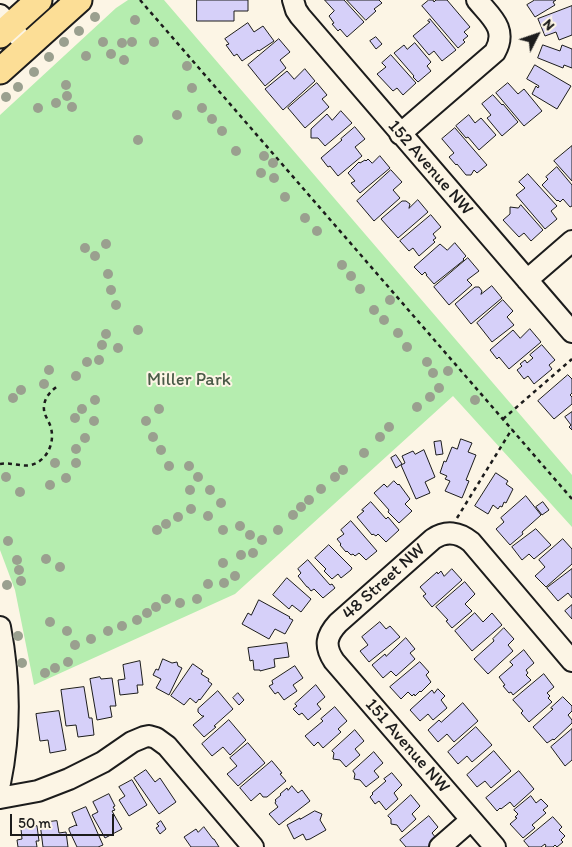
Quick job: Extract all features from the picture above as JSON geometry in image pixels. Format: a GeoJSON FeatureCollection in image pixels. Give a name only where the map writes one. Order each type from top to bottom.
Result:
{"type":"FeatureCollection","features":[{"type":"Feature","properties":{"kind":"main road"},"geometry":{"type":"LineString","coordinates":[[3,25],[39,0]]}},
{"type":"Feature","properties":{"kind":"main road"},"geometry":{"type":"LineString","coordinates":[[0,71],[78,0]]}},
{"type":"Feature","properties":{"kind":"street","name":"152 Avenue NW"},"geometry":{"type":"LineString","coordinates":[[293,0],[300,16],[572,332]]}},
{"type":"Feature","properties":{"kind":"street"},"geometry":{"type":"LineString","coordinates":[[400,134],[495,52],[500,40],[498,27],[477,0]]}},
{"type":"Feature","properties":{"kind":"street"},"geometry":{"type":"LineString","coordinates":[[3,25],[27,46]]}},
{"type":"Feature","properties":{"kind":"street"},"geometry":{"type":"LineString","coordinates":[[527,280],[572,241]]}},
{"type":"Feature","properties":{"kind":"street"},"geometry":{"type":"LineString","coordinates":[[448,532],[458,534],[471,542],[572,661]]}},
{"type":"Feature","properties":{"kind":"street","name":"48 Street NW"},"geometry":{"type":"LineString","coordinates":[[327,640],[332,630],[353,610],[433,539],[448,532]]}},
{"type":"Feature","properties":{"kind":"street"},"geometry":{"type":"LineString","coordinates":[[0,627],[7,670],[9,710],[7,746],[0,783]]}},
{"type":"Feature","properties":{"kind":"street","name":"151 Avenue NW"},"geometry":{"type":"LineString","coordinates":[[327,640],[327,647],[334,661],[495,847]]}},
{"type":"Feature","properties":{"kind":"street"},"geometry":{"type":"LineString","coordinates":[[0,798],[38,791],[69,779],[103,762],[132,742],[149,736],[156,738],[167,746],[253,847]]}},
{"type":"Feature","properties":{"kind":"street"},"geometry":{"type":"LineString","coordinates":[[440,847],[471,820]]}},
{"type":"Feature","properties":{"kind":"path"},"geometry":{"type":"LineString","coordinates":[[140,0],[572,499]]}},
{"type":"Feature","properties":{"kind":"path"},"geometry":{"type":"LineString","coordinates":[[503,419],[572,359]]}},
{"type":"Feature","properties":{"kind":"path"},"geometry":{"type":"LineString","coordinates":[[0,464],[29,465],[34,464],[45,456],[52,443],[51,427],[44,413],[45,402],[50,392],[59,385]]}},
{"type":"Feature","properties":{"kind":"path"},"geometry":{"type":"LineString","coordinates":[[448,532],[512,429]]}},
{"type":"Feature","properties":{"kind":"green space","name":"Miller Park"},"geometry":{"type":"Polygon","coordinates":[[[128,0],[164,0],[572,475],[572,527],[453,396],[235,594],[34,685],[15,590],[0,550],[0,115],[116,8],[128,0]]]}},
{"type":"Feature","properties":{"kind":"building"},"geometry":{"type":"Polygon","coordinates":[[[197,0],[248,0],[248,11],[234,11],[234,21],[197,21],[197,0]]]}},
{"type":"Feature","properties":{"kind":"building"},"geometry":{"type":"Polygon","coordinates":[[[325,0],[344,0],[364,22],[347,37],[332,24],[334,23],[329,16],[334,11],[325,0]]]}},
{"type":"Feature","properties":{"kind":"building"},"geometry":{"type":"Polygon","coordinates":[[[347,0],[379,0],[382,3],[374,9],[376,11],[366,20],[347,0]]]}},
{"type":"Feature","properties":{"kind":"building"},"geometry":{"type":"Polygon","coordinates":[[[429,0],[434,2],[436,0],[447,0],[470,27],[464,32],[468,36],[463,40],[465,42],[458,48],[422,6],[429,0]]]}},
{"type":"Feature","properties":{"kind":"building"},"geometry":{"type":"Polygon","coordinates":[[[535,0],[556,0],[553,2],[555,5],[535,17],[527,5],[535,0]]]}},
{"type":"Feature","properties":{"kind":"building"},"geometry":{"type":"Polygon","coordinates":[[[572,6],[572,35],[559,40],[556,32],[545,36],[538,19],[572,6]]]}},
{"type":"Feature","properties":{"kind":"building"},"geometry":{"type":"Polygon","coordinates":[[[430,19],[456,50],[442,61],[434,51],[429,55],[413,36],[430,22],[428,21],[430,19]]]}},
{"type":"Feature","properties":{"kind":"building"},"geometry":{"type":"Polygon","coordinates":[[[248,23],[254,32],[263,26],[274,41],[242,61],[237,54],[234,56],[226,45],[229,44],[225,39],[248,23]]]}},
{"type":"Feature","properties":{"kind":"building"},"geometry":{"type":"Polygon","coordinates":[[[376,37],[382,44],[376,49],[370,41],[376,37]]]}},
{"type":"Feature","properties":{"kind":"building"},"geometry":{"type":"Polygon","coordinates":[[[279,39],[290,52],[280,60],[286,68],[265,86],[248,65],[279,39]]]}},
{"type":"Feature","properties":{"kind":"building"},"geometry":{"type":"Polygon","coordinates":[[[415,43],[431,62],[427,66],[431,71],[418,82],[394,53],[404,45],[407,49],[415,43]]]}},
{"type":"Feature","properties":{"kind":"building"},"geometry":{"type":"Polygon","coordinates":[[[543,45],[560,51],[562,45],[572,49],[572,68],[564,65],[563,68],[538,58],[543,45]]]}},
{"type":"Feature","properties":{"kind":"building"},"geometry":{"type":"Polygon","coordinates":[[[391,55],[416,83],[403,95],[397,88],[393,91],[377,74],[386,67],[382,63],[391,55]]]}},
{"type":"Feature","properties":{"kind":"building"},"geometry":{"type":"Polygon","coordinates":[[[535,65],[571,86],[557,109],[532,94],[536,86],[538,88],[539,86],[527,79],[535,65]]]}},
{"type":"Feature","properties":{"kind":"building"},"geometry":{"type":"Polygon","coordinates":[[[305,69],[315,81],[283,110],[265,89],[287,71],[294,79],[305,69]]]}},
{"type":"Feature","properties":{"kind":"building"},"geometry":{"type":"Polygon","coordinates":[[[317,83],[327,95],[322,99],[329,107],[305,128],[288,108],[317,83]]]}},
{"type":"Feature","properties":{"kind":"building"},"geometry":{"type":"Polygon","coordinates":[[[508,83],[518,94],[524,89],[542,111],[524,126],[496,93],[508,83]]]}},
{"type":"Feature","properties":{"kind":"building"},"geometry":{"type":"Polygon","coordinates":[[[493,95],[518,122],[502,136],[487,118],[491,115],[482,104],[493,95]]]}},
{"type":"Feature","properties":{"kind":"building"},"geometry":{"type":"Polygon","coordinates":[[[341,111],[352,123],[325,146],[318,138],[311,138],[311,129],[327,114],[332,120],[341,111]]]}},
{"type":"Feature","properties":{"kind":"building"},"geometry":{"type":"Polygon","coordinates":[[[469,115],[475,123],[481,118],[496,135],[479,150],[456,126],[469,115]]]}},
{"type":"Feature","properties":{"kind":"building"},"geometry":{"type":"Polygon","coordinates":[[[355,127],[365,139],[355,147],[362,156],[338,176],[321,158],[355,127]]]}},
{"type":"Feature","properties":{"kind":"building"},"geometry":{"type":"Polygon","coordinates":[[[455,128],[487,165],[477,173],[474,170],[471,175],[466,175],[449,157],[454,153],[442,139],[455,128]]]}},
{"type":"Feature","properties":{"kind":"building"},"geometry":{"type":"Polygon","coordinates":[[[572,146],[572,181],[554,161],[572,146]]]}},
{"type":"Feature","properties":{"kind":"building"},"geometry":{"type":"Polygon","coordinates":[[[380,156],[390,168],[360,193],[351,183],[355,181],[348,173],[359,162],[368,159],[372,163],[380,156]]]}},
{"type":"Feature","properties":{"kind":"building"},"geometry":{"type":"Polygon","coordinates":[[[557,167],[572,185],[572,206],[570,207],[563,199],[560,202],[557,201],[542,185],[548,179],[546,177],[557,167]]]}},
{"type":"Feature","properties":{"kind":"building"},"geometry":{"type":"Polygon","coordinates":[[[391,170],[402,182],[393,190],[400,198],[374,221],[357,201],[391,170]]]}},
{"type":"Feature","properties":{"kind":"building"},"geometry":{"type":"Polygon","coordinates":[[[528,174],[557,206],[551,211],[557,219],[545,229],[516,195],[525,188],[519,182],[528,174]]]}},
{"type":"Feature","properties":{"kind":"building"},"geometry":{"type":"Polygon","coordinates":[[[418,200],[428,212],[398,238],[381,219],[402,201],[410,204],[409,208],[418,200]]]}},
{"type":"Feature","properties":{"kind":"building"},"geometry":{"type":"Polygon","coordinates":[[[521,205],[543,230],[531,241],[524,233],[519,237],[503,220],[510,214],[510,207],[518,208],[521,205]]]}},
{"type":"Feature","properties":{"kind":"building"},"geometry":{"type":"Polygon","coordinates":[[[431,215],[441,227],[433,234],[436,238],[433,240],[435,242],[419,256],[413,248],[409,251],[400,241],[431,215]]]}},
{"type":"Feature","properties":{"kind":"building"},"geometry":{"type":"Polygon","coordinates":[[[455,243],[466,256],[464,260],[434,284],[425,272],[422,275],[414,267],[440,244],[447,250],[455,243]]]}},
{"type":"Feature","properties":{"kind":"building"},"geometry":{"type":"Polygon","coordinates":[[[468,258],[479,271],[467,280],[472,285],[449,305],[434,287],[468,258]]]}},
{"type":"Feature","properties":{"kind":"building"},"geometry":{"type":"Polygon","coordinates":[[[492,286],[502,298],[471,324],[455,304],[475,287],[479,287],[482,291],[481,294],[492,286]]]}},
{"type":"Feature","properties":{"kind":"building"},"geometry":{"type":"Polygon","coordinates":[[[503,300],[513,311],[507,317],[514,325],[492,342],[477,323],[503,300]]]}},
{"type":"Feature","properties":{"kind":"building"},"geometry":{"type":"Polygon","coordinates":[[[530,329],[541,342],[509,369],[490,350],[513,330],[520,338],[530,329]]]}},
{"type":"Feature","properties":{"kind":"building"},"geometry":{"type":"Polygon","coordinates":[[[542,345],[555,360],[549,365],[552,369],[534,384],[528,376],[524,379],[517,370],[525,360],[527,363],[533,358],[530,355],[542,345]]]}},
{"type":"Feature","properties":{"kind":"building"},"geometry":{"type":"Polygon","coordinates":[[[568,375],[572,379],[572,393],[570,395],[572,397],[572,404],[554,419],[538,401],[568,375]]]}},
{"type":"Feature","properties":{"kind":"building"},"geometry":{"type":"Polygon","coordinates":[[[572,412],[572,430],[565,417],[572,412]]]}},
{"type":"Feature","properties":{"kind":"building"},"geometry":{"type":"Polygon","coordinates":[[[461,439],[472,443],[468,452],[476,455],[466,480],[469,481],[462,498],[445,491],[450,481],[445,479],[447,476],[440,473],[452,447],[457,449],[461,439]]]}},
{"type":"Feature","properties":{"kind":"building"},"geometry":{"type":"Polygon","coordinates":[[[441,441],[443,454],[436,455],[434,442],[441,441]]]}},
{"type":"Feature","properties":{"kind":"building"},"geometry":{"type":"Polygon","coordinates":[[[424,450],[435,477],[425,482],[430,493],[416,499],[401,465],[405,463],[402,456],[413,451],[415,454],[424,450]]]}},
{"type":"Feature","properties":{"kind":"building"},"geometry":{"type":"Polygon","coordinates":[[[396,455],[402,464],[396,468],[391,458],[396,455]]]}},
{"type":"Feature","properties":{"kind":"building"},"geometry":{"type":"Polygon","coordinates":[[[496,473],[508,481],[506,484],[513,489],[502,507],[500,506],[498,509],[493,505],[488,514],[475,506],[496,473]]]}},
{"type":"Feature","properties":{"kind":"building"},"geometry":{"type":"Polygon","coordinates":[[[394,481],[399,484],[410,499],[405,504],[412,511],[399,523],[374,493],[384,484],[387,487],[394,481]]]}},
{"type":"Feature","properties":{"kind":"building"},"geometry":{"type":"Polygon","coordinates":[[[526,496],[541,515],[510,545],[496,529],[504,522],[501,518],[526,496]]]}},
{"type":"Feature","properties":{"kind":"building"},"geometry":{"type":"Polygon","coordinates":[[[371,502],[399,530],[386,542],[378,534],[376,536],[372,535],[357,517],[371,502]]]}},
{"type":"Feature","properties":{"kind":"building"},"geometry":{"type":"Polygon","coordinates":[[[543,502],[549,510],[542,515],[536,507],[543,502]]]}},
{"type":"Feature","properties":{"kind":"building"},"geometry":{"type":"Polygon","coordinates":[[[351,521],[377,551],[366,560],[359,553],[355,556],[346,552],[337,539],[344,534],[341,530],[351,521]]]}},
{"type":"Feature","properties":{"kind":"building"},"geometry":{"type":"Polygon","coordinates":[[[536,529],[551,545],[534,559],[529,554],[522,560],[512,547],[536,529]]]}},
{"type":"Feature","properties":{"kind":"building"},"geometry":{"type":"Polygon","coordinates":[[[563,539],[572,549],[572,564],[546,587],[535,576],[545,567],[539,560],[563,539]]]}},
{"type":"Feature","properties":{"kind":"building"},"geometry":{"type":"Polygon","coordinates":[[[329,545],[352,568],[341,578],[338,574],[332,579],[324,571],[326,569],[315,558],[329,545]]]}},
{"type":"Feature","properties":{"kind":"building"},"geometry":{"type":"Polygon","coordinates":[[[308,560],[330,585],[332,584],[335,588],[323,598],[314,589],[311,591],[298,576],[301,573],[298,569],[308,560]]]}},
{"type":"Feature","properties":{"kind":"building"},"geometry":{"type":"Polygon","coordinates":[[[452,569],[462,580],[432,607],[423,596],[426,594],[420,587],[437,572],[438,574],[441,571],[444,576],[452,569]]]}},
{"type":"Feature","properties":{"kind":"building"},"geometry":{"type":"Polygon","coordinates":[[[572,569],[572,598],[568,593],[558,601],[547,588],[572,569]]]}},
{"type":"Feature","properties":{"kind":"building"},"geometry":{"type":"Polygon","coordinates":[[[287,578],[311,599],[301,612],[292,605],[289,609],[273,595],[287,578]]]}},
{"type":"Feature","properties":{"kind":"building"},"geometry":{"type":"Polygon","coordinates":[[[465,582],[475,594],[465,604],[472,611],[452,628],[446,621],[448,620],[436,607],[465,582]]]}},
{"type":"Feature","properties":{"kind":"building"},"geometry":{"type":"Polygon","coordinates":[[[259,600],[293,620],[285,634],[275,629],[269,639],[242,624],[248,613],[251,615],[259,600]]]}},
{"type":"Feature","properties":{"kind":"building"},"geometry":{"type":"Polygon","coordinates":[[[572,605],[572,619],[565,611],[572,605]]]}},
{"type":"Feature","properties":{"kind":"building"},"geometry":{"type":"Polygon","coordinates":[[[475,613],[483,622],[492,613],[502,625],[472,651],[455,631],[475,613]]]}},
{"type":"Feature","properties":{"kind":"building"},"geometry":{"type":"Polygon","coordinates":[[[380,622],[386,629],[390,626],[400,637],[369,662],[360,651],[368,645],[362,637],[380,622]]]}},
{"type":"Feature","properties":{"kind":"building"},"geometry":{"type":"Polygon","coordinates":[[[504,628],[514,639],[508,645],[513,651],[488,674],[474,659],[494,641],[493,639],[504,628]]]}},
{"type":"Feature","properties":{"kind":"building"},"geometry":{"type":"Polygon","coordinates":[[[406,638],[415,649],[410,653],[415,659],[396,676],[391,671],[383,678],[372,665],[385,654],[386,656],[406,638]]]}},
{"type":"Feature","properties":{"kind":"building"},"geometry":{"type":"Polygon","coordinates":[[[287,643],[289,657],[274,659],[275,667],[260,671],[254,670],[253,660],[250,661],[248,648],[287,643]]]}},
{"type":"Feature","properties":{"kind":"building"},"geometry":{"type":"Polygon","coordinates":[[[524,650],[534,663],[526,670],[528,673],[526,675],[531,680],[513,695],[503,686],[505,685],[499,677],[513,665],[510,662],[524,650]]]}},
{"type":"Feature","properties":{"kind":"building"},"geometry":{"type":"Polygon","coordinates":[[[163,659],[172,663],[177,662],[178,666],[182,668],[169,695],[156,688],[161,679],[153,675],[156,669],[158,670],[163,659]]]}},
{"type":"Feature","properties":{"kind":"building"},"geometry":{"type":"Polygon","coordinates":[[[140,661],[143,685],[137,685],[138,693],[120,695],[118,680],[125,679],[123,665],[140,661]]]}},
{"type":"Feature","properties":{"kind":"building"},"geometry":{"type":"Polygon","coordinates":[[[420,662],[429,672],[426,675],[431,682],[415,696],[408,692],[401,699],[390,687],[420,662]]]}},
{"type":"Feature","properties":{"kind":"building"},"geometry":{"type":"Polygon","coordinates":[[[193,664],[203,671],[201,674],[209,679],[208,681],[212,684],[196,703],[190,698],[184,705],[171,696],[193,664]]]}},
{"type":"Feature","properties":{"kind":"building"},"geometry":{"type":"Polygon","coordinates":[[[295,666],[303,678],[293,685],[297,691],[284,700],[278,692],[275,694],[269,686],[273,684],[272,681],[295,666]]]}},
{"type":"Feature","properties":{"kind":"building"},"geometry":{"type":"Polygon","coordinates":[[[544,674],[554,687],[547,693],[550,696],[548,698],[552,702],[529,722],[521,713],[523,711],[513,700],[544,674]]]}},
{"type":"Feature","properties":{"kind":"building"},"geometry":{"type":"Polygon","coordinates":[[[100,677],[101,679],[112,678],[116,706],[110,706],[112,717],[97,720],[90,679],[100,677]]]}},
{"type":"Feature","properties":{"kind":"building"},"geometry":{"type":"Polygon","coordinates":[[[316,685],[325,697],[317,704],[321,709],[308,720],[302,713],[299,715],[293,709],[297,706],[295,704],[316,685]]]}},
{"type":"Feature","properties":{"kind":"building"},"geometry":{"type":"Polygon","coordinates":[[[84,687],[89,718],[92,718],[94,735],[78,737],[76,725],[66,726],[61,690],[84,687]]]}},
{"type":"Feature","properties":{"kind":"building"},"geometry":{"type":"Polygon","coordinates":[[[438,689],[445,696],[441,700],[447,708],[433,720],[428,714],[420,721],[410,710],[432,690],[434,693],[438,689]]]}},
{"type":"Feature","properties":{"kind":"building"},"geometry":{"type":"Polygon","coordinates":[[[218,691],[233,709],[204,737],[193,725],[204,716],[198,712],[198,709],[218,691]]]}},
{"type":"Feature","properties":{"kind":"building"},"geometry":{"type":"Polygon","coordinates":[[[238,693],[244,700],[239,705],[233,698],[238,693]]]}},
{"type":"Feature","properties":{"kind":"building"},"geometry":{"type":"Polygon","coordinates":[[[563,697],[572,706],[572,711],[568,715],[572,723],[554,740],[547,743],[533,727],[563,697]]]}},
{"type":"Feature","properties":{"kind":"building"},"geometry":{"type":"Polygon","coordinates":[[[463,703],[478,721],[454,742],[447,734],[438,742],[428,730],[439,720],[441,722],[463,703]]]}},
{"type":"Feature","properties":{"kind":"building"},"geometry":{"type":"Polygon","coordinates":[[[335,707],[347,721],[338,729],[341,732],[323,748],[318,742],[314,746],[305,736],[323,721],[321,719],[335,707]]]}},
{"type":"Feature","properties":{"kind":"building"},"geometry":{"type":"Polygon","coordinates":[[[59,711],[66,750],[50,753],[48,740],[40,741],[36,714],[59,711]]]}},
{"type":"Feature","properties":{"kind":"building"},"geometry":{"type":"Polygon","coordinates":[[[229,720],[246,740],[230,755],[223,747],[212,756],[202,744],[229,720]]]}},
{"type":"Feature","properties":{"kind":"building"},"geometry":{"type":"Polygon","coordinates":[[[476,727],[492,745],[472,762],[467,756],[458,764],[448,752],[476,727]]]}},
{"type":"Feature","properties":{"kind":"building"},"geometry":{"type":"Polygon","coordinates":[[[572,729],[572,760],[565,766],[551,747],[572,729]]]}},
{"type":"Feature","properties":{"kind":"building"},"geometry":{"type":"Polygon","coordinates":[[[355,730],[364,741],[355,749],[360,755],[346,767],[340,760],[333,759],[334,753],[332,751],[355,730]]]}},
{"type":"Feature","properties":{"kind":"building"},"geometry":{"type":"Polygon","coordinates":[[[248,743],[265,763],[238,786],[227,774],[237,766],[230,758],[248,743]]]}},
{"type":"Feature","properties":{"kind":"building"},"geometry":{"type":"Polygon","coordinates":[[[494,751],[511,771],[491,788],[485,781],[477,787],[467,775],[494,751]]]}},
{"type":"Feature","properties":{"kind":"building"},"geometry":{"type":"Polygon","coordinates":[[[374,752],[383,763],[374,771],[379,777],[366,787],[360,780],[354,779],[355,774],[353,771],[374,752]]]}},
{"type":"Feature","properties":{"kind":"building"},"geometry":{"type":"Polygon","coordinates":[[[272,761],[286,781],[267,797],[263,797],[260,793],[251,801],[240,788],[272,761]]]}},
{"type":"Feature","properties":{"kind":"building"},"geometry":{"type":"Polygon","coordinates":[[[146,770],[155,782],[160,778],[176,802],[159,814],[134,778],[146,770]]]}},
{"type":"Feature","properties":{"kind":"building"},"geometry":{"type":"Polygon","coordinates":[[[519,771],[534,789],[514,807],[510,802],[497,811],[486,798],[519,771]]]}},
{"type":"Feature","properties":{"kind":"building"},"geometry":{"type":"Polygon","coordinates":[[[392,773],[402,785],[394,793],[398,799],[386,810],[379,801],[375,804],[370,797],[386,781],[384,779],[392,773]]]}},
{"type":"Feature","properties":{"kind":"building"},"geometry":{"type":"Polygon","coordinates":[[[132,780],[147,805],[129,816],[119,800],[125,796],[119,787],[132,780]]]}},
{"type":"Feature","properties":{"kind":"building"},"geometry":{"type":"Polygon","coordinates":[[[292,786],[298,793],[302,790],[310,801],[279,825],[269,814],[278,807],[275,800],[287,788],[288,790],[292,786]]]}},
{"type":"Feature","properties":{"kind":"building"},"geometry":{"type":"Polygon","coordinates":[[[109,794],[115,806],[113,807],[115,810],[112,811],[122,829],[105,838],[92,815],[98,812],[93,802],[109,794]]]}},
{"type":"Feature","properties":{"kind":"building"},"geometry":{"type":"Polygon","coordinates":[[[411,795],[420,806],[412,814],[416,819],[402,832],[397,825],[391,824],[391,819],[388,816],[411,795]]]}},
{"type":"Feature","properties":{"kind":"building"},"geometry":{"type":"Polygon","coordinates":[[[531,796],[536,803],[541,799],[548,806],[543,810],[546,813],[532,825],[535,828],[523,838],[510,824],[517,818],[515,817],[518,814],[514,810],[531,796]]]}},
{"type":"Feature","properties":{"kind":"building"},"geometry":{"type":"Polygon","coordinates":[[[86,807],[103,845],[98,847],[77,847],[69,830],[69,828],[77,826],[72,813],[86,807]]]}},
{"type":"Feature","properties":{"kind":"building"},"geometry":{"type":"Polygon","coordinates":[[[315,811],[322,814],[320,820],[326,830],[310,839],[306,840],[303,834],[294,839],[287,825],[315,811]]]}},
{"type":"Feature","properties":{"kind":"building"},"geometry":{"type":"Polygon","coordinates":[[[429,816],[438,827],[432,833],[436,838],[429,845],[430,847],[406,847],[400,840],[429,816]]]}},
{"type":"Feature","properties":{"kind":"building"},"geometry":{"type":"Polygon","coordinates":[[[553,817],[562,827],[559,830],[565,836],[561,840],[563,842],[557,847],[555,845],[553,847],[545,847],[545,844],[541,847],[529,847],[524,841],[553,817]]]}},
{"type":"Feature","properties":{"kind":"building"},"geometry":{"type":"Polygon","coordinates":[[[57,821],[59,833],[66,832],[68,847],[43,847],[40,823],[57,821]]]}},
{"type":"Feature","properties":{"kind":"building"},"geometry":{"type":"Polygon","coordinates":[[[161,821],[166,829],[160,834],[156,828],[159,826],[157,824],[161,821]]]}},
{"type":"Feature","properties":{"kind":"building"},"geometry":{"type":"Polygon","coordinates":[[[37,826],[39,841],[36,841],[37,847],[18,847],[17,840],[22,839],[21,829],[37,826]]]}},
{"type":"Feature","properties":{"kind":"building"},"geometry":{"type":"Polygon","coordinates":[[[204,827],[219,847],[191,847],[184,837],[196,829],[198,832],[204,827]]]}}]}
